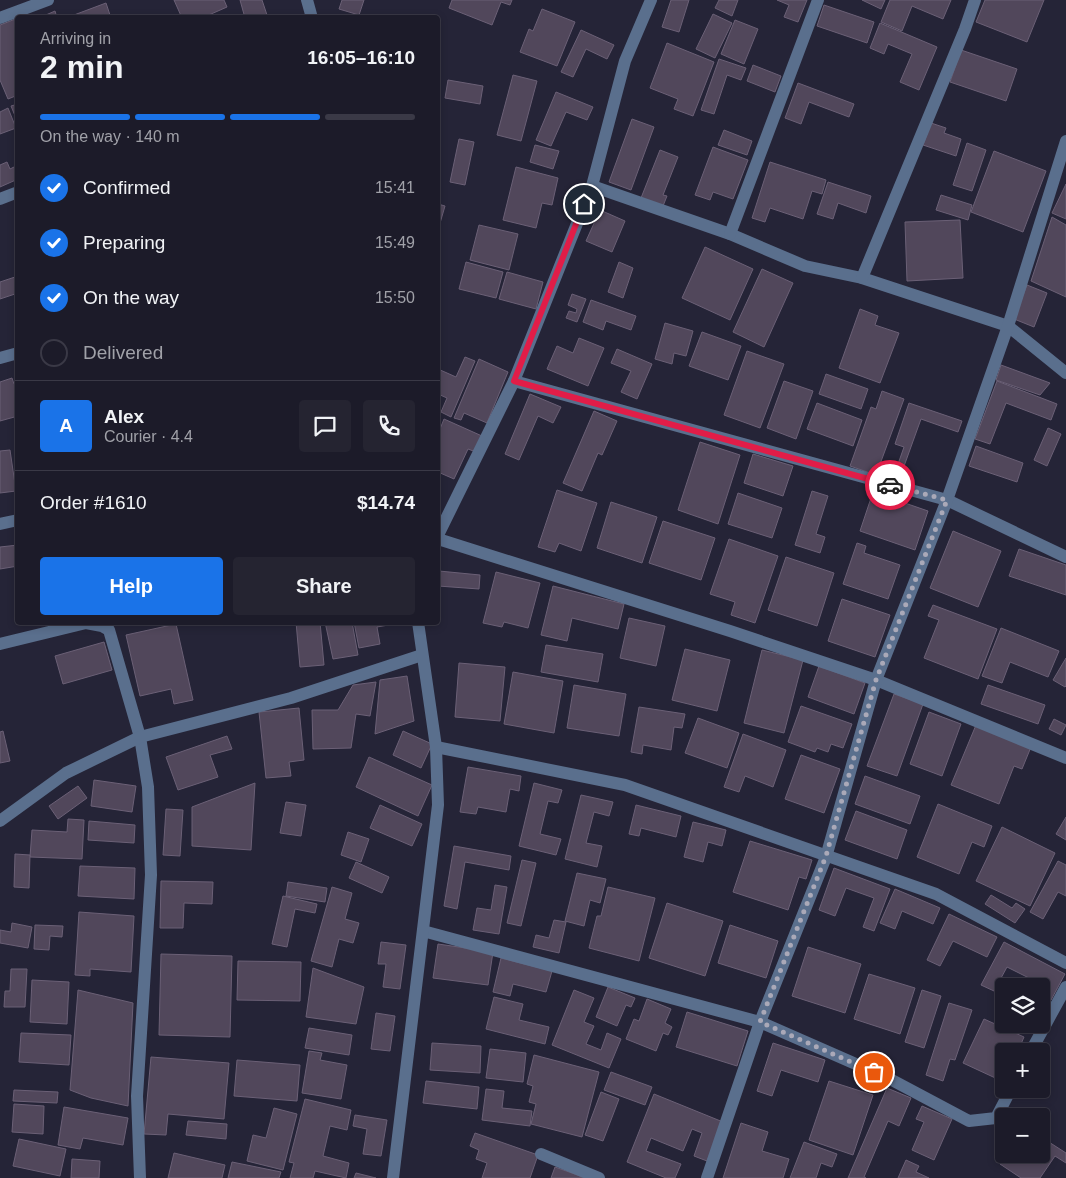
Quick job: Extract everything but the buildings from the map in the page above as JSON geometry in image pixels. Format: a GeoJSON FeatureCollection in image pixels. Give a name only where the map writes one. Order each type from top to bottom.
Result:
{"type":"FeatureCollection","features":[{"type":"Feature","properties":{"kind":"street"},"geometry":{"type":"LineString","coordinates":[[0,18],[48,0]]}},
{"type":"Feature","properties":{"kind":"street"},"geometry":{"type":"LineString","coordinates":[[307,0],[311,15]]}},
{"type":"Feature","properties":{"kind":"street"},"geometry":{"type":"LineString","coordinates":[[440,531],[514,381],[592,186],[625,61],[652,0]]}},
{"type":"Feature","properties":{"kind":"street"},"geometry":{"type":"LineString","coordinates":[[730,234],[818,0]]}},
{"type":"Feature","properties":{"kind":"street"},"geometry":{"type":"LineString","coordinates":[[862,278],[965,29],[975,0]]}},
{"type":"Feature","properties":{"kind":"street"},"geometry":{"type":"LineString","coordinates":[[707,1178],[760,1022],[826,856],[876,680],[947,500],[1008,326],[1066,141]]}},
{"type":"Feature","properties":{"kind":"street"},"geometry":{"type":"LineString","coordinates":[[592,186],[730,234],[805,266],[862,278],[1008,326],[1066,373]]}},
{"type":"Feature","properties":{"kind":"street"},"geometry":{"type":"LineString","coordinates":[[0,199],[15,193]]}},
{"type":"Feature","properties":{"kind":"street"},"geometry":{"type":"LineString","coordinates":[[0,358],[15,354]]}},
{"type":"Feature","properties":{"kind":"street"},"geometry":{"type":"LineString","coordinates":[[514,381],[947,500],[1066,557]]}},
{"type":"Feature","properties":{"kind":"street"},"geometry":{"type":"LineString","coordinates":[[0,524],[15,521]]}},
{"type":"Feature","properties":{"kind":"street"},"geometry":{"type":"LineString","coordinates":[[440,540],[730,631],[876,680],[1066,758]]}},
{"type":"Feature","properties":{"kind":"street"},"geometry":{"type":"LineString","coordinates":[[0,644],[78,625]]}},
{"type":"Feature","properties":{"kind":"street"},"geometry":{"type":"LineString","coordinates":[[97,625],[110,630],[140,737],[148,788],[151,875],[137,1096],[140,1178]]}},
{"type":"Feature","properties":{"kind":"street"},"geometry":{"type":"LineString","coordinates":[[393,1178],[438,805],[436,747],[418,625]]}},
{"type":"Feature","properties":{"kind":"street"},"geometry":{"type":"LineString","coordinates":[[0,821],[66,773],[140,737],[291,698],[422,655]]}},
{"type":"Feature","properties":{"kind":"street"},"geometry":{"type":"LineString","coordinates":[[436,747],[625,785],[936,894],[1066,963]]}},
{"type":"Feature","properties":{"kind":"street"},"geometry":{"type":"LineString","coordinates":[[423,931],[760,1022],[890,1079],[969,1121],[996,1118],[1006,1098]]}},
{"type":"Feature","properties":{"kind":"street"},"geometry":{"type":"LineString","coordinates":[[1036,1043],[1066,987]]}},
{"type":"Feature","properties":{"kind":"street"},"geometry":{"type":"LineString","coordinates":[[541,1154],[599,1178]]}},
{"type":"Feature","properties":{"kind":"way so far"},"geometry":{"type":"LineString","coordinates":[[874,1072],[760,1022],[826,856],[876,680],[947,500],[890,485]]}},
{"type":"Feature","properties":{"kind":"route"},"geometry":{"type":"LineString","coordinates":[[584,204],[514,381],[890,485]]}}]}
